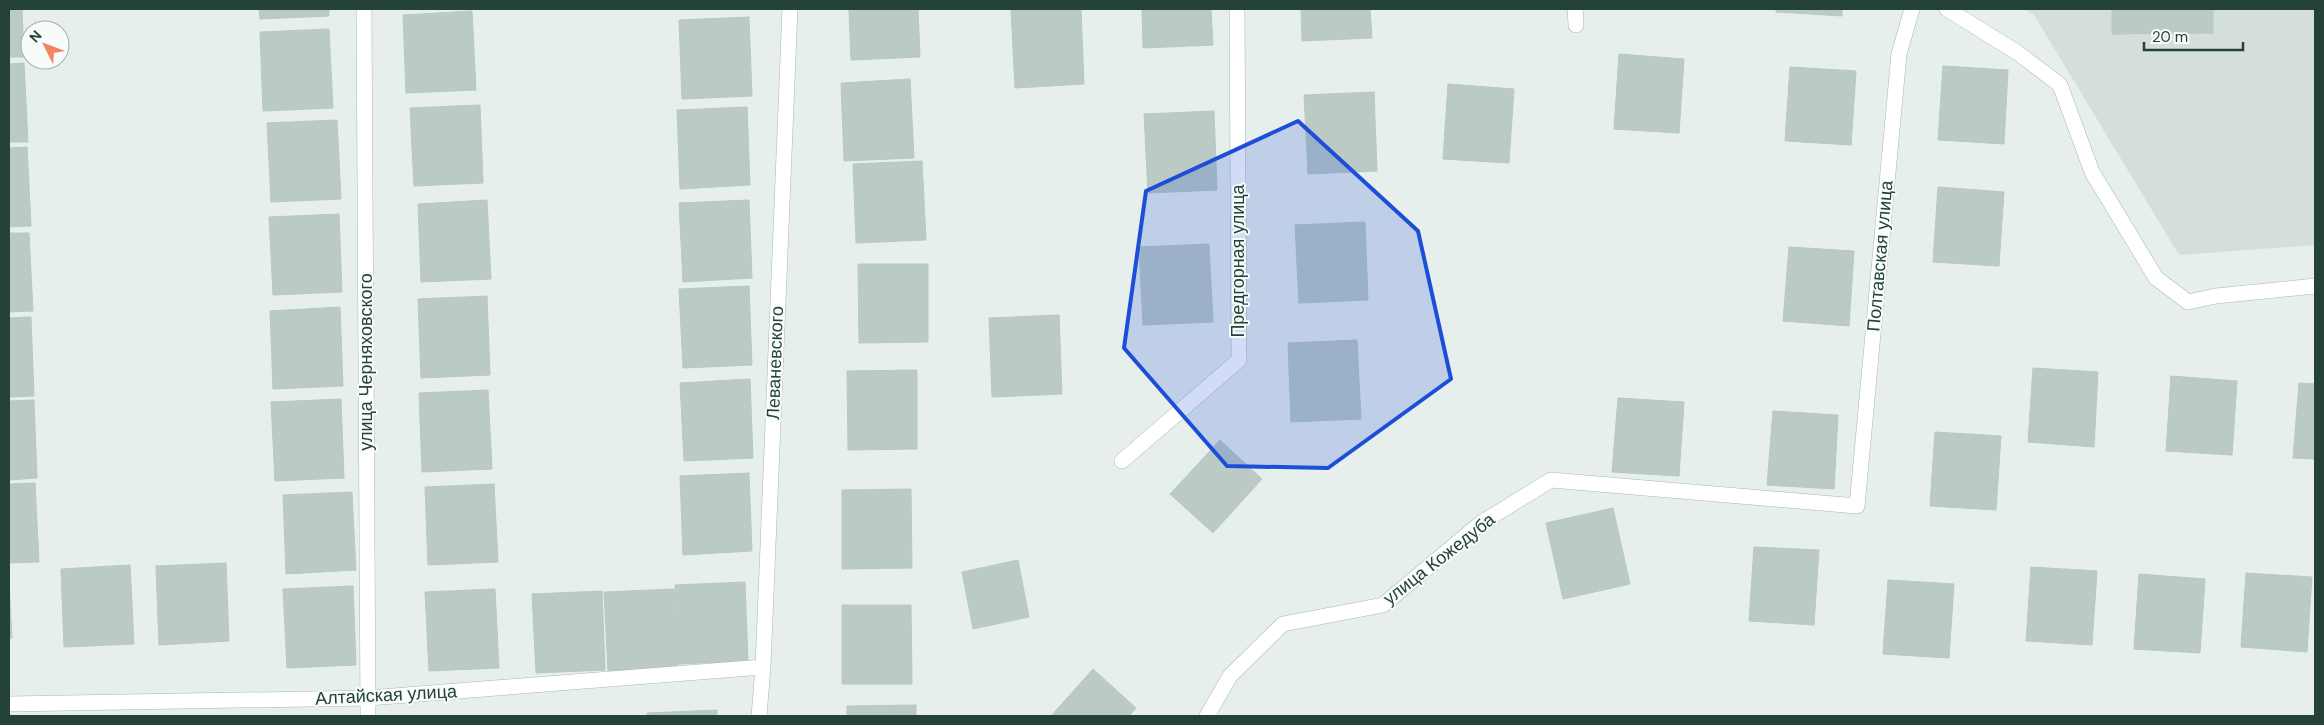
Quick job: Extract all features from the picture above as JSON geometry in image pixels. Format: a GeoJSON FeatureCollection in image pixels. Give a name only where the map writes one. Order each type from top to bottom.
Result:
{"type":"FeatureCollection","features":[{"type":"Feature","properties":{"kind":"street","name":"улица Черняховского"},"geometry":{"type":"LineString","coordinates":[[364,9],[368,716]]}},
{"type":"Feature","properties":{"kind":"street","name":"Леваневского"},"geometry":{"type":"LineString","coordinates":[[759,716],[763,666],[790,9]]}},
{"type":"Feature","properties":{"kind":"street","name":"Предгорная улица"},"geometry":{"type":"LineString","coordinates":[[1122,461],[1239,360],[1237,9]]}},
{"type":"Feature","properties":{"kind":"street"},"geometry":{"type":"LineString","coordinates":[[1576,9],[1576,25]]}},
{"type":"Feature","properties":{"kind":"street","name":"Полтавская улица"},"geometry":{"type":"LineString","coordinates":[[1858,506],[1899,54],[1912,9]]}},
{"type":"Feature","properties":{"kind":"street"},"geometry":{"type":"LineString","coordinates":[[1947,9],[2018,53],[2060,85],[2092,172],[2156,278],[2188,302],[2216,296],[2315,286]]}},
{"type":"Feature","properties":{"kind":"street","name":"улица Кожедуба"},"geometry":{"type":"LineString","coordinates":[[1206,716],[1230,676],[1283,624],[1383,605],[1481,523],[1551,480],[1858,506]]}},
{"type":"Feature","properties":{"kind":"street","name":"Алтайская улица"},"geometry":{"type":"LineString","coordinates":[[9,704],[368,698],[763,666]]}},
{"type":"Feature","properties":{"kind":"highlighted area"},"geometry":{"type":"Polygon","coordinates":[[[1298,121],[1418,231],[1451,379],[1328,468],[1227,466],[1124,348],[1146,191],[1298,121]]]}},
{"type":"Feature","properties":{"kind":"shaded area"},"geometry":{"type":"Polygon","coordinates":[[[2024,9],[2315,9],[2315,245],[2179,255],[2034,15],[2024,9]]]}},
{"type":"Feature","properties":{"kind":"building"},"geometry":{"type":"Polygon","coordinates":[[[9,9],[22,9],[22,20],[20,20],[20,57],[9,57],[9,9]]]}},
{"type":"Feature","properties":{"kind":"building"},"geometry":{"type":"Polygon","coordinates":[[[259,9],[329,9],[329,16],[260,19],[259,9]]]}},
{"type":"Feature","properties":{"kind":"building"},"geometry":{"type":"Polygon","coordinates":[[[849,9],[918,9],[920,57],[851,60],[849,9]]]}},
{"type":"Feature","properties":{"kind":"building"},"geometry":{"type":"Polygon","coordinates":[[[1011,9],[1081,9],[1084,84],[1015,88],[1011,9]]]}},
{"type":"Feature","properties":{"kind":"building"},"geometry":{"type":"Polygon","coordinates":[[[1142,9],[1211,9],[1213,45],[1143,48],[1142,9]]]}},
{"type":"Feature","properties":{"kind":"building"},"geometry":{"type":"Polygon","coordinates":[[[1301,9],[1370,9],[1372,38],[1302,41],[1301,9]]]}},
{"type":"Feature","properties":{"kind":"building"},"geometry":{"type":"Polygon","coordinates":[[[1776,9],[1842,9],[1842,16],[1776,12],[1776,9]]]}},
{"type":"Feature","properties":{"kind":"building"},"geometry":{"type":"Polygon","coordinates":[[[2112,9],[2213,9],[2213,33],[2112,34],[2112,9]]]}},
{"type":"Feature","properties":{"kind":"building"},"geometry":{"type":"Polygon","coordinates":[[[472,11],[476,90],[406,93],[403,15],[472,11]]]}},
{"type":"Feature","properties":{"kind":"building"},"geometry":{"type":"Polygon","coordinates":[[[749,17],[752,96],[682,99],[679,20],[749,17]]]}},
{"type":"Feature","properties":{"kind":"building"},"geometry":{"type":"Polygon","coordinates":[[[329,29],[333,108],[263,111],[260,32],[329,29]]]}},
{"type":"Feature","properties":{"kind":"building"},"geometry":{"type":"Polygon","coordinates":[[[1619,54],[1684,59],[1679,133],[1614,129],[1619,54]]]}},
{"type":"Feature","properties":{"kind":"building"},"geometry":{"type":"Polygon","coordinates":[[[20,63],[20,70],[24,70],[28,142],[9,142],[9,64],[20,63]]]}},
{"type":"Feature","properties":{"kind":"building"},"geometry":{"type":"Polygon","coordinates":[[[1943,66],[2008,70],[2004,144],[1938,140],[1943,66]]]}},
{"type":"Feature","properties":{"kind":"building"},"geometry":{"type":"Polygon","coordinates":[[[1790,67],[1856,71],[1851,145],[1785,141],[1790,67]]]}},
{"type":"Feature","properties":{"kind":"building"},"geometry":{"type":"Polygon","coordinates":[[[910,79],[914,158],[844,161],[841,83],[910,79]]]}},
{"type":"Feature","properties":{"kind":"building"},"geometry":{"type":"Polygon","coordinates":[[[1448,84],[1514,89],[1509,163],[1443,159],[1448,84]]]}},
{"type":"Feature","properties":{"kind":"building"},"geometry":{"type":"Polygon","coordinates":[[[1374,92],[1377,171],[1308,174],[1304,95],[1374,92]]]}},
{"type":"Feature","properties":{"kind":"building"},"geometry":{"type":"Polygon","coordinates":[[[480,105],[483,183],[414,186],[410,108],[480,105]]]}},
{"type":"Feature","properties":{"kind":"building"},"geometry":{"type":"Polygon","coordinates":[[[747,107],[750,185],[680,189],[677,110],[747,107]]]}},
{"type":"Feature","properties":{"kind":"building"},"geometry":{"type":"Polygon","coordinates":[[[1214,111],[1217,190],[1148,193],[1144,114],[1214,111]]]}},
{"type":"Feature","properties":{"kind":"building"},"geometry":{"type":"Polygon","coordinates":[[[337,120],[341,199],[271,202],[267,123],[337,120]]]}},
{"type":"Feature","properties":{"kind":"building"},"geometry":{"type":"Polygon","coordinates":[[[27,147],[31,226],[9,227],[9,148],[27,147]]]}},
{"type":"Feature","properties":{"kind":"building"},"geometry":{"type":"Polygon","coordinates":[[[922,161],[926,240],[856,243],[853,164],[922,161]]]}},
{"type":"Feature","properties":{"kind":"building"},"geometry":{"type":"Polygon","coordinates":[[[1938,187],[2004,192],[1999,266],[1933,262],[1938,187]]]}},
{"type":"Feature","properties":{"kind":"building"},"geometry":{"type":"Polygon","coordinates":[[[487,200],[491,279],[421,282],[418,204],[487,200]]]}},
{"type":"Feature","properties":{"kind":"building"},"geometry":{"type":"Polygon","coordinates":[[[749,200],[752,278],[683,282],[679,203],[749,200]]]}},
{"type":"Feature","properties":{"kind":"building"},"geometry":{"type":"Polygon","coordinates":[[[339,214],[342,292],[273,295],[269,217],[339,214]]]}},
{"type":"Feature","properties":{"kind":"building"},"geometry":{"type":"Polygon","coordinates":[[[1365,222],[1368,300],[1299,303],[1295,225],[1365,222]]]}},
{"type":"Feature","properties":{"kind":"building"},"geometry":{"type":"Polygon","coordinates":[[[9,233],[29,233],[33,311],[9,312],[9,233]]]}},
{"type":"Feature","properties":{"kind":"building"},"geometry":{"type":"Polygon","coordinates":[[[1209,244],[1213,322],[1143,325],[1139,247],[1209,244]]]}},
{"type":"Feature","properties":{"kind":"building"},"geometry":{"type":"Polygon","coordinates":[[[1789,247],[1854,251],[1849,326],[1783,321],[1789,247]]]}},
{"type":"Feature","properties":{"kind":"building"},"geometry":{"type":"Polygon","coordinates":[[[858,264],[928,264],[928,342],[859,343],[858,264]]]}},
{"type":"Feature","properties":{"kind":"building"},"geometry":{"type":"Polygon","coordinates":[[[749,286],[752,365],[683,368],[679,289],[749,286]]]}},
{"type":"Feature","properties":{"kind":"building"},"geometry":{"type":"Polygon","coordinates":[[[487,296],[490,375],[421,378],[418,299],[487,296]]]}},
{"type":"Feature","properties":{"kind":"building"},"geometry":{"type":"Polygon","coordinates":[[[340,307],[343,386],[273,389],[270,311],[340,307]]]}},
{"type":"Feature","properties":{"kind":"building"},"geometry":{"type":"Polygon","coordinates":[[[1059,315],[1062,394],[992,397],[989,318],[1059,315]]]}},
{"type":"Feature","properties":{"kind":"building"},"geometry":{"type":"Polygon","coordinates":[[[31,317],[34,396],[9,397],[9,318],[31,317]]]}},
{"type":"Feature","properties":{"kind":"building"},"geometry":{"type":"Polygon","coordinates":[[[1357,340],[1361,419],[1291,422],[1288,343],[1357,340]]]}},
{"type":"Feature","properties":{"kind":"building"},"geometry":{"type":"Polygon","coordinates":[[[2033,368],[2098,372],[2094,447],[2028,442],[2033,368]]]}},
{"type":"Feature","properties":{"kind":"building"},"geometry":{"type":"Polygon","coordinates":[[[917,370],[917,449],[848,450],[847,371],[917,370]]]}},
{"type":"Feature","properties":{"kind":"building"},"geometry":{"type":"Polygon","coordinates":[[[2171,376],[2237,381],[2232,455],[2166,451],[2171,376]]]}},
{"type":"Feature","properties":{"kind":"building"},"geometry":{"type":"Polygon","coordinates":[[[750,379],[753,458],[684,461],[680,383],[750,379]]]}},
{"type":"Feature","properties":{"kind":"building"},"geometry":{"type":"Polygon","coordinates":[[[2299,383],[2315,384],[2315,459],[2293,458],[2299,383]]]}},
{"type":"Feature","properties":{"kind":"building"},"geometry":{"type":"Polygon","coordinates":[[[488,390],[492,469],[422,472],[419,393],[488,390]]]}},
{"type":"Feature","properties":{"kind":"building"},"geometry":{"type":"Polygon","coordinates":[[[1618,398],[1684,402],[1679,476],[1612,472],[1618,398]]]}},
{"type":"Feature","properties":{"kind":"building"},"geometry":{"type":"Polygon","coordinates":[[[341,399],[344,478],[275,481],[271,402],[341,399]]]}},
{"type":"Feature","properties":{"kind":"building"},"geometry":{"type":"Polygon","coordinates":[[[34,400],[37,478],[9,480],[9,401],[34,400]]]}},
{"type":"Feature","properties":{"kind":"building"},"geometry":{"type":"Polygon","coordinates":[[[1773,411],[1838,415],[1834,489],[1767,485],[1773,411]]]}},
{"type":"Feature","properties":{"kind":"building"},"geometry":{"type":"Polygon","coordinates":[[[1935,432],[2001,436],[1996,510],[1930,506],[1935,432]]]}},
{"type":"Feature","properties":{"kind":"building"},"geometry":{"type":"Polygon","coordinates":[[[1220,440],[1262,479],[1213,533],[1170,494],[1220,440]]]}},
{"type":"Feature","properties":{"kind":"building"},"geometry":{"type":"Polygon","coordinates":[[[749,473],[752,551],[683,555],[680,476],[749,473]]]}},
{"type":"Feature","properties":{"kind":"building"},"geometry":{"type":"Polygon","coordinates":[[[35,483],[39,562],[9,563],[9,484],[35,483]]]}},
{"type":"Feature","properties":{"kind":"building"},"geometry":{"type":"Polygon","coordinates":[[[494,484],[498,562],[428,565],[425,487],[494,484]]]}},
{"type":"Feature","properties":{"kind":"building"},"geometry":{"type":"Polygon","coordinates":[[[911,489],[912,568],[842,569],[842,490],[911,489]]]}},
{"type":"Feature","properties":{"kind":"building"},"geometry":{"type":"Polygon","coordinates":[[[352,492],[356,570],[286,574],[283,495],[352,492]]]}},
{"type":"Feature","properties":{"kind":"building"},"geometry":{"type":"Polygon","coordinates":[[[1613,508],[1630,584],[1563,599],[1546,523],[1613,508]]]}},
{"type":"Feature","properties":{"kind":"building"},"geometry":{"type":"Polygon","coordinates":[[[1754,547],[1819,550],[1814,625],[1749,621],[1754,547]]]}},
{"type":"Feature","properties":{"kind":"building"},"geometry":{"type":"Polygon","coordinates":[[[1018,560],[1029,617],[973,629],[962,572],[1018,560]]]}},
{"type":"Feature","properties":{"kind":"building"},"geometry":{"type":"Polygon","coordinates":[[[226,563],[229,641],[159,645],[156,566],[226,563]]]}},
{"type":"Feature","properties":{"kind":"building"},"geometry":{"type":"Polygon","coordinates":[[[130,565],[134,644],[64,647],[61,569],[130,565]]]}},
{"type":"Feature","properties":{"kind":"building"},"geometry":{"type":"Polygon","coordinates":[[[2031,567],[2097,571],[2092,645],[2026,641],[2031,567]]]}},
{"type":"Feature","properties":{"kind":"building"},"geometry":{"type":"Polygon","coordinates":[[[2246,573],[2312,577],[2307,652],[2241,647],[2246,573]]]}},
{"type":"Feature","properties":{"kind":"building"},"geometry":{"type":"Polygon","coordinates":[[[2139,574],[2205,579],[2200,653],[2134,649],[2139,574]]]}},
{"type":"Feature","properties":{"kind":"building"},"geometry":{"type":"Polygon","coordinates":[[[1888,580],[1954,584],[1949,658],[1883,654],[1888,580]]]}},
{"type":"Feature","properties":{"kind":"building"},"geometry":{"type":"Polygon","coordinates":[[[9,582],[12,638],[9,638],[9,582]]]}},
{"type":"Feature","properties":{"kind":"building"},"geometry":{"type":"Polygon","coordinates":[[[745,582],[748,661],[678,664],[675,585],[745,582]]]}},
{"type":"Feature","properties":{"kind":"building"},"geometry":{"type":"Polygon","coordinates":[[[353,586],[356,665],[287,668],[283,589],[353,586]]]}},
{"type":"Feature","properties":{"kind":"building"},"geometry":{"type":"Polygon","coordinates":[[[495,589],[499,668],[429,671],[425,592],[495,589]]]}},
{"type":"Feature","properties":{"kind":"building"},"geometry":{"type":"Polygon","coordinates":[[[674,589],[678,667],[608,671],[604,592],[674,589]]]}},
{"type":"Feature","properties":{"kind":"building"},"geometry":{"type":"Polygon","coordinates":[[[602,591],[605,670],[536,673],[532,594],[602,591]]]}},
{"type":"Feature","properties":{"kind":"building"},"geometry":{"type":"Polygon","coordinates":[[[842,605],[911,605],[912,684],[842,684],[842,605]]]}},
{"type":"Feature","properties":{"kind":"building"},"geometry":{"type":"Polygon","coordinates":[[[1093,669],[1136,708],[1129,716],[1051,716],[1093,669]]]}},
{"type":"Feature","properties":{"kind":"building"},"geometry":{"type":"Polygon","coordinates":[[[916,705],[916,716],[847,716],[847,706],[916,705]]]}},
{"type":"Feature","properties":{"kind":"building"},"geometry":{"type":"Polygon","coordinates":[[[717,710],[717,716],[647,716],[647,713],[717,710]]]}}]}
